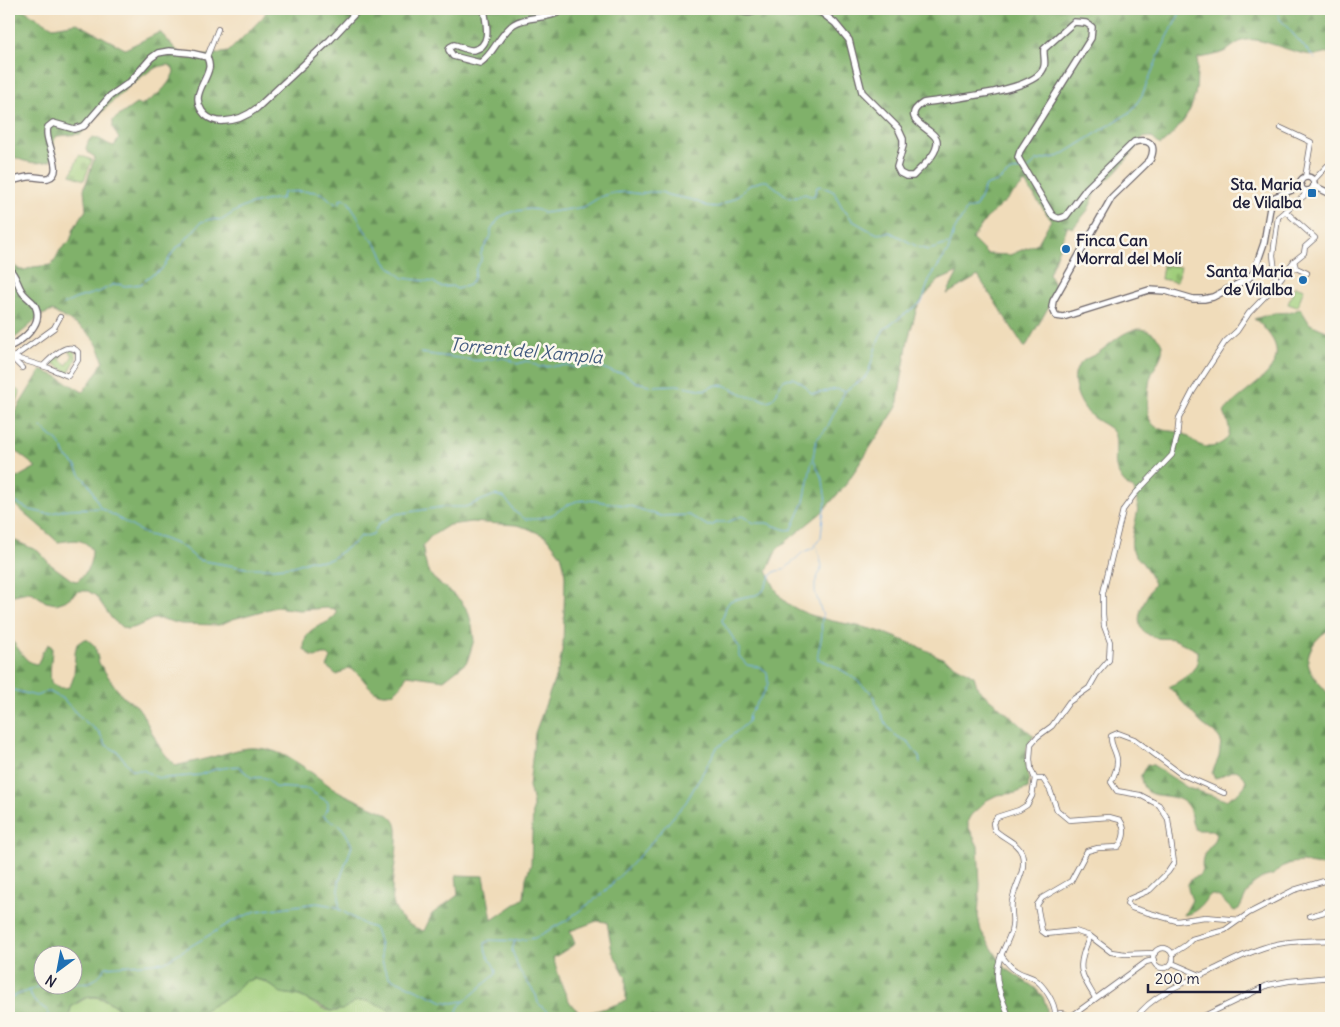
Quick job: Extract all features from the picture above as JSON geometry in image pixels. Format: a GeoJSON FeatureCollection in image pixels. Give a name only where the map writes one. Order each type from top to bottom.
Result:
{"type":"FeatureCollection","features":[{"type":"Feature","properties":{"kind":"street"},"geometry":{"type":"LineString","coordinates":[[218,29],[206,57],[209,68],[198,94],[198,104],[205,116],[223,121],[241,118],[250,114],[330,40],[359,9]]}},
{"type":"Feature","properties":{"kind":"street"},"geometry":{"type":"LineString","coordinates":[[484,9],[487,32],[483,44],[471,51],[454,45],[449,50],[453,56],[480,62],[484,60],[503,34],[516,23],[522,20],[557,14],[563,9]]}},
{"type":"Feature","properties":{"kind":"street"},"geometry":{"type":"LineString","coordinates":[[734,9],[743,13],[749,13],[758,9]]}},
{"type":"Feature","properties":{"kind":"street"},"geometry":{"type":"LineString","coordinates":[[817,9],[834,23],[849,40],[862,92],[898,128],[903,139],[903,146],[897,167],[900,173],[906,176],[913,176],[936,148],[937,141],[935,136],[917,123],[914,118],[918,106],[923,103],[1018,86],[1042,73],[1045,66],[1044,49],[1046,45],[1074,22],[1086,23],[1092,27],[1091,38],[1018,157],[1052,215],[1061,219],[1066,216],[1087,188],[1134,142],[1148,141],[1153,146],[1153,153],[1150,160],[1112,196],[1053,301],[1052,307],[1056,316],[1063,317],[1149,290],[1166,291],[1193,299],[1204,299],[1213,297],[1249,278],[1254,272],[1264,243],[1271,202],[1275,197],[1303,189],[1310,190],[1313,183],[1327,166],[1331,164]]}},
{"type":"Feature","properties":{"kind":"street"},"geometry":{"type":"LineString","coordinates":[[9,181],[27,177],[52,177],[56,170],[55,160],[47,136],[47,129],[53,123],[74,129],[84,126],[110,96],[130,82],[151,58],[158,53],[169,51],[206,57]]}},
{"type":"Feature","properties":{"kind":"street"},"geometry":{"type":"LineString","coordinates":[[1275,286],[1273,255],[1278,217],[1304,196],[1302,180],[1306,178],[1311,142],[1281,128]]}},
{"type":"Feature","properties":{"kind":"street"},"geometry":{"type":"LineString","coordinates":[[1306,178],[1310,178],[1313,183],[1331,194]]}},
{"type":"Feature","properties":{"kind":"street"},"geometry":{"type":"LineString","coordinates":[[1009,1018],[998,992],[997,974],[1001,954],[1011,931],[1014,918],[1012,903],[1024,866],[1022,852],[1014,842],[994,829],[993,823],[997,817],[1019,810],[1027,805],[1032,796],[1035,778],[1031,769],[1031,744],[1052,726],[1069,702],[1089,688],[1109,660],[1110,642],[1104,626],[1103,593],[1124,510],[1134,495],[1172,455],[1177,437],[1179,418],[1184,406],[1225,342],[1275,286],[1294,261],[1304,253],[1305,247],[1315,238],[1285,211]]}},
{"type":"Feature","properties":{"kind":"street"},"geometry":{"type":"LineString","coordinates":[[1294,261],[1296,268],[1307,273]]}},
{"type":"Feature","properties":{"kind":"street"},"geometry":{"type":"LineString","coordinates":[[9,269],[15,275],[21,290],[34,305],[37,317],[35,325],[31,330],[9,347]]}},
{"type":"Feature","properties":{"kind":"street"},"geometry":{"type":"LineString","coordinates":[[11,356],[54,328],[60,317]]}},
{"type":"Feature","properties":{"kind":"street"},"geometry":{"type":"LineString","coordinates":[[11,356],[68,376],[78,360],[78,352],[72,347],[67,347],[43,366]]}},
{"type":"Feature","properties":{"kind":"street"},"geometry":{"type":"LineString","coordinates":[[11,356],[22,368]]}},
{"type":"Feature","properties":{"kind":"street"},"geometry":{"type":"LineString","coordinates":[[1224,794],[1181,774],[1134,739],[1118,733],[1111,736],[1110,741],[1117,758],[1115,774],[1111,782],[1117,791],[1140,795],[1159,805],[1168,818],[1174,863],[1150,890],[1129,899],[1127,904],[1132,908],[1177,921],[1204,917],[1241,920]]}},
{"type":"Feature","properties":{"kind":"street"},"geometry":{"type":"LineString","coordinates":[[1035,778],[1043,779],[1050,790],[1057,810],[1069,820],[1109,817],[1120,820],[1124,826],[1124,841],[1118,847],[1098,848],[1087,851],[1079,870],[1071,881],[1042,898],[1037,904],[1042,931],[1046,934],[1075,931],[1090,936],[1111,952],[1125,954],[1155,952],[1164,948],[1172,954]]}},
{"type":"Feature","properties":{"kind":"street"},"geometry":{"type":"LineString","coordinates":[[1172,954],[1186,945],[1192,938],[1225,930],[1263,905],[1294,890],[1331,879]]}},
{"type":"Feature","properties":{"kind":"street"},"geometry":{"type":"LineString","coordinates":[[1310,916],[1331,910]]}},
{"type":"Feature","properties":{"kind":"street"},"geometry":{"type":"LineString","coordinates":[[1090,936],[1081,968],[1082,974],[1095,998]]}},
{"type":"Feature","properties":{"kind":"street"},"geometry":{"type":"LineString","coordinates":[[1136,1018],[1150,1004],[1178,985],[1262,948],[1280,944],[1331,940]]}},
{"type":"Feature","properties":{"kind":"street"},"geometry":{"type":"LineString","coordinates":[[1155,952],[1154,960],[1157,966],[1162,968],[1168,967],[1172,963],[1172,954]]}},
{"type":"Feature","properties":{"kind":"street"},"geometry":{"type":"LineString","coordinates":[[1001,954],[1015,971],[1033,978],[1042,985],[1056,1010],[1054,1017]]}},
{"type":"Feature","properties":{"kind":"street"},"geometry":{"type":"LineString","coordinates":[[1054,1017],[1062,1014],[1069,1018],[1146,962],[1154,960]]}},
{"type":"Feature","properties":{"kind":"street"},"geometry":{"type":"LineString","coordinates":[[1172,963],[1200,975]]}},
{"type":"Feature","properties":{"kind":"street"},"geometry":{"type":"LineString","coordinates":[[1200,1018],[1268,985],[1331,977]]}},
{"type":"Feature","properties":{"kind":"street"},"geometry":{"type":"LineString","coordinates":[[1326,1018],[1331,1017]]}},
{"type":"Feature","properties":{"kind":"green space"},"geometry":{"type":"Polygon","coordinates":[[[9,9],[22,9],[53,27],[77,23],[125,49],[160,32],[185,59],[228,52],[263,17],[268,9],[1331,9],[1331,51],[1324,54],[1306,54],[1256,40],[1244,40],[1221,53],[1198,58],[1195,97],[1188,114],[1180,126],[1160,145],[1151,137],[1142,138],[1135,150],[1115,173],[1097,189],[1088,210],[1073,228],[1064,225],[1067,227],[1049,274],[1057,292],[1025,348],[978,276],[947,294],[958,272],[938,281],[917,308],[908,340],[897,407],[844,487],[821,513],[777,549],[767,571],[780,596],[797,609],[820,618],[893,636],[929,651],[974,676],[978,689],[1034,736],[1026,749],[1025,755],[1028,788],[1016,793],[997,795],[987,800],[971,815],[968,820],[968,826],[978,846],[980,885],[978,916],[981,931],[1004,967],[1035,988],[1043,997],[1047,1008],[1046,1018],[400,1018],[382,1006],[367,1001],[356,1001],[342,1010],[331,1011],[300,996],[281,993],[265,981],[254,979],[243,982],[233,994],[190,1018],[125,1018],[113,1004],[103,998],[91,997],[83,999],[71,1007],[69,1018],[9,1018],[9,639],[25,658],[38,664],[43,651],[49,644],[52,647],[51,682],[61,688],[69,687],[72,683],[77,644],[84,639],[88,640],[95,646],[99,663],[116,688],[122,696],[137,706],[160,748],[175,766],[244,749],[267,749],[287,757],[336,790],[389,816],[397,827],[392,894],[394,905],[399,915],[409,924],[424,931],[432,914],[458,895],[456,875],[484,876],[492,920],[524,898],[526,878],[531,864],[533,803],[529,786],[535,733],[559,667],[563,645],[565,577],[561,555],[547,537],[527,528],[516,525],[471,522],[449,525],[430,537],[423,546],[427,568],[433,578],[460,600],[468,611],[474,640],[467,662],[444,680],[407,675],[397,690],[387,694],[375,691],[358,674],[348,668],[337,675],[327,667],[331,658],[328,655],[313,657],[304,649],[308,634],[332,618],[337,613],[335,609],[299,610],[276,607],[233,619],[219,625],[181,624],[162,619],[153,619],[127,629],[112,619],[96,596],[88,591],[79,591],[65,601],[56,604],[46,602],[33,593],[28,592],[9,596],[9,538],[38,551],[50,564],[72,580],[77,581],[84,575],[88,567],[92,550],[81,541],[58,542],[14,504],[9,507],[9,481],[36,467],[9,446],[15,412],[41,370],[56,376],[83,392],[103,361],[96,342],[91,336],[77,325],[52,311],[42,315],[9,343],[9,262],[20,270],[25,270],[51,265],[54,262],[60,250],[70,241],[74,228],[86,210],[84,189],[95,157],[87,152],[86,148],[89,140],[95,138],[114,146],[119,139],[113,128],[113,120],[136,104],[145,103],[156,96],[169,82],[174,72],[173,68],[169,65],[159,67],[135,81],[81,134],[57,136],[54,142],[55,153],[50,161],[39,163],[18,159],[9,154],[9,9]],[[1025,183],[986,219],[972,239],[987,254],[1010,255],[1038,243],[1051,220],[1025,183]],[[597,921],[570,931],[575,944],[553,958],[568,999],[578,1011],[585,1013],[626,1001],[626,977],[612,951],[607,922],[597,921]]]}},
{"type":"Feature","properties":{"kind":"green space"},"geometry":{"type":"Polygon","coordinates":[[[79,155],[92,160],[84,180],[71,175],[79,155]]]}},
{"type":"Feature","properties":{"kind":"green space"},"geometry":{"type":"Polygon","coordinates":[[[1163,265],[1181,267],[1177,282],[1161,279],[1163,265]]]}},
{"type":"Feature","properties":{"kind":"green space"},"geometry":{"type":"Polygon","coordinates":[[[1295,286],[1304,289],[1297,307],[1288,304],[1295,286]]]}},
{"type":"Feature","properties":{"kind":"green space"},"geometry":{"type":"Polygon","coordinates":[[[1300,308],[1310,324],[1331,333],[1331,629],[1320,636],[1315,642],[1309,653],[1308,660],[1312,673],[1331,697],[1331,869],[1302,862],[1291,863],[1281,867],[1273,875],[1262,878],[1253,884],[1240,908],[1235,911],[1218,897],[1210,895],[1196,910],[1184,915],[1192,900],[1188,885],[1190,880],[1201,872],[1202,860],[1216,834],[1212,830],[1196,830],[1192,824],[1190,810],[1186,804],[1173,797],[1158,795],[1146,790],[1142,784],[1141,775],[1147,764],[1153,765],[1188,788],[1226,800],[1241,790],[1246,783],[1242,775],[1236,770],[1215,778],[1212,773],[1219,757],[1221,741],[1218,736],[1201,723],[1169,687],[1194,669],[1198,658],[1198,651],[1173,639],[1157,638],[1147,634],[1139,622],[1142,606],[1154,584],[1142,562],[1132,549],[1132,537],[1138,506],[1137,501],[1134,490],[1124,482],[1117,470],[1114,433],[1090,415],[1081,403],[1076,388],[1075,374],[1083,361],[1124,334],[1138,329],[1152,333],[1162,343],[1162,354],[1150,380],[1148,391],[1150,420],[1158,428],[1184,434],[1205,447],[1218,445],[1226,439],[1229,432],[1224,412],[1232,403],[1264,377],[1272,367],[1276,357],[1275,346],[1268,333],[1254,319],[1274,313],[1293,312],[1300,308]]]}},
{"type":"Feature","properties":{"kind":"green space"},"geometry":{"type":"Polygon","coordinates":[[[72,349],[76,354],[76,359],[68,374],[53,363],[51,366],[49,364],[65,351],[59,359],[67,365],[73,355],[67,350],[72,349]]]}},
{"type":"Feature","properties":{"kind":"green space"},"geometry":{"type":"Polygon","coordinates":[[[9,380],[15,389],[20,391],[10,420],[9,380]]]}},
{"type":"Feature","properties":{"kind":"green space"},"geometry":{"type":"Polygon","coordinates":[[[254,979],[266,982],[283,993],[297,995],[326,1010],[338,1011],[351,1003],[366,1001],[385,1007],[400,1018],[190,1018],[233,994],[243,982],[254,979]]]}},
{"type":"Feature","properties":{"kind":"green space"},"geometry":{"type":"Polygon","coordinates":[[[86,998],[104,999],[112,1004],[125,1018],[69,1018],[71,1007],[86,998]]]}},
{"type":"Feature","properties":{"kind":"waterway"},"geometry":{"type":"LineString","coordinates":[[1028,170],[1036,161],[1060,156],[1132,111],[1142,95],[1162,48],[1182,9]]}},
{"type":"Feature","properties":{"kind":"waterway"},"geometry":{"type":"LineString","coordinates":[[1277,9],[1279,18],[1315,59]]}},
{"type":"Feature","properties":{"kind":"waterway"},"geometry":{"type":"LineString","coordinates":[[457,1018],[459,1006],[496,974],[494,966],[486,953],[485,943],[490,940],[515,941],[535,938],[567,920],[602,894],[642,853],[686,802],[717,748],[748,722],[749,715],[765,691],[768,683],[767,672],[760,667],[747,665],[739,656],[739,647],[722,621],[726,607],[730,601],[756,595],[763,591],[771,575],[776,571],[784,570],[802,553],[813,548],[821,537],[826,502],[823,481],[813,458],[816,440],[827,428],[845,391],[865,378],[884,329],[922,302],[929,280],[948,251],[954,231],[967,209],[976,207],[985,186],[997,182],[1011,171],[1024,170]]}},
{"type":"Feature","properties":{"kind":"waterway"},"geometry":{"type":"LineString","coordinates":[[63,305],[112,285],[141,284],[148,277],[161,270],[176,248],[181,245],[201,222],[211,219],[222,220],[248,205],[281,199],[284,192],[306,191],[320,193],[337,204],[340,203],[340,199],[347,200],[363,228],[380,250],[385,262],[403,278],[433,282],[441,287],[452,286],[457,289],[469,285],[474,278],[476,268],[481,261],[481,253],[491,236],[491,230],[500,217],[511,212],[529,209],[544,213],[584,207],[600,197],[613,193],[641,194],[661,192],[693,200],[707,206],[718,207],[736,197],[750,185],[762,181],[767,181],[789,198],[805,194],[814,196],[817,187],[822,186],[834,192],[842,207],[853,221],[867,229],[878,234],[890,232],[918,247],[929,250],[948,244]]}},
{"type":"Feature","properties":{"kind":"waterway","name":"Torrent del Xamplà"},"geometry":{"type":"LineString","coordinates":[[421,353],[478,360],[505,358],[517,364],[526,361],[531,362],[539,367],[568,365],[571,367],[600,367],[613,372],[623,373],[636,382],[654,386],[677,385],[705,390],[716,385],[726,386],[749,397],[757,397],[765,401],[771,400],[777,393],[780,383],[786,379],[793,378],[814,394],[836,389],[844,391]]}},
{"type":"Feature","properties":{"kind":"waterway"},"geometry":{"type":"LineString","coordinates":[[41,427],[57,441],[65,455],[76,466],[90,486],[100,507]]}},
{"type":"Feature","properties":{"kind":"waterway"},"geometry":{"type":"LineString","coordinates":[[9,502],[48,514],[68,509],[101,508],[145,534],[183,547],[198,560],[246,568],[274,568],[294,566],[310,560],[323,561],[331,559],[355,542],[360,536],[373,534],[379,524],[396,514],[442,507],[465,507],[495,495],[505,498],[515,512],[525,519],[537,519],[552,515],[567,505],[577,501],[589,500],[630,506],[661,516],[689,515],[708,526],[717,522],[728,522],[742,516],[754,523],[767,523],[788,530],[792,529],[804,502],[812,461]]}},
{"type":"Feature","properties":{"kind":"waterway"},"geometry":{"type":"LineString","coordinates":[[817,547],[822,566],[815,583],[815,592],[823,616],[818,659],[842,670],[871,691],[885,723],[895,735],[910,744],[919,757],[920,763]]}},
{"type":"Feature","properties":{"kind":"waterway"},"geometry":{"type":"LineString","coordinates":[[9,689],[36,696],[50,692],[63,699],[83,720],[99,732],[106,745],[118,752],[132,770],[143,770],[158,778],[166,778],[199,775],[216,769],[238,766],[252,778],[267,779],[274,787],[307,789],[328,802],[328,809],[323,815],[340,826],[352,846],[339,882],[339,910]]}},
{"type":"Feature","properties":{"kind":"waterway"},"geometry":{"type":"LineString","coordinates":[[82,983],[92,981],[106,967],[164,962],[233,921],[256,911],[317,903],[334,906],[365,925],[374,928],[379,940],[383,965],[389,977],[442,1001],[452,1003],[464,1001]]}},
{"type":"Feature","properties":{"kind":"waterway"},"geometry":{"type":"LineString","coordinates":[[515,941],[512,950],[519,970],[536,995],[538,1003],[554,1018]]}},
{"type":"Feature","properties":{"kind":"waterway"},"geometry":{"type":"LineString","coordinates":[[9,998],[32,989]]}},
{"type":"Feature","properties":{"kind":"waterway"},"geometry":{"type":"LineString","coordinates":[[28,990],[34,1001],[47,1010],[49,1018]]}},
{"type":"Feature","properties":{"kind":"place","name":"Sta. Maria de Vilalba"},"geometry":{"type":"Point","coordinates":[1312,193]}},
{"type":"Feature","properties":{"kind":"place","name":"Finca Can Morral del Molí"},"geometry":{"type":"Point","coordinates":[1066,249]}},
{"type":"Feature","properties":{"kind":"place","name":"Santa Maria de Vilalba"},"geometry":{"type":"Point","coordinates":[1303,280]}}]}
